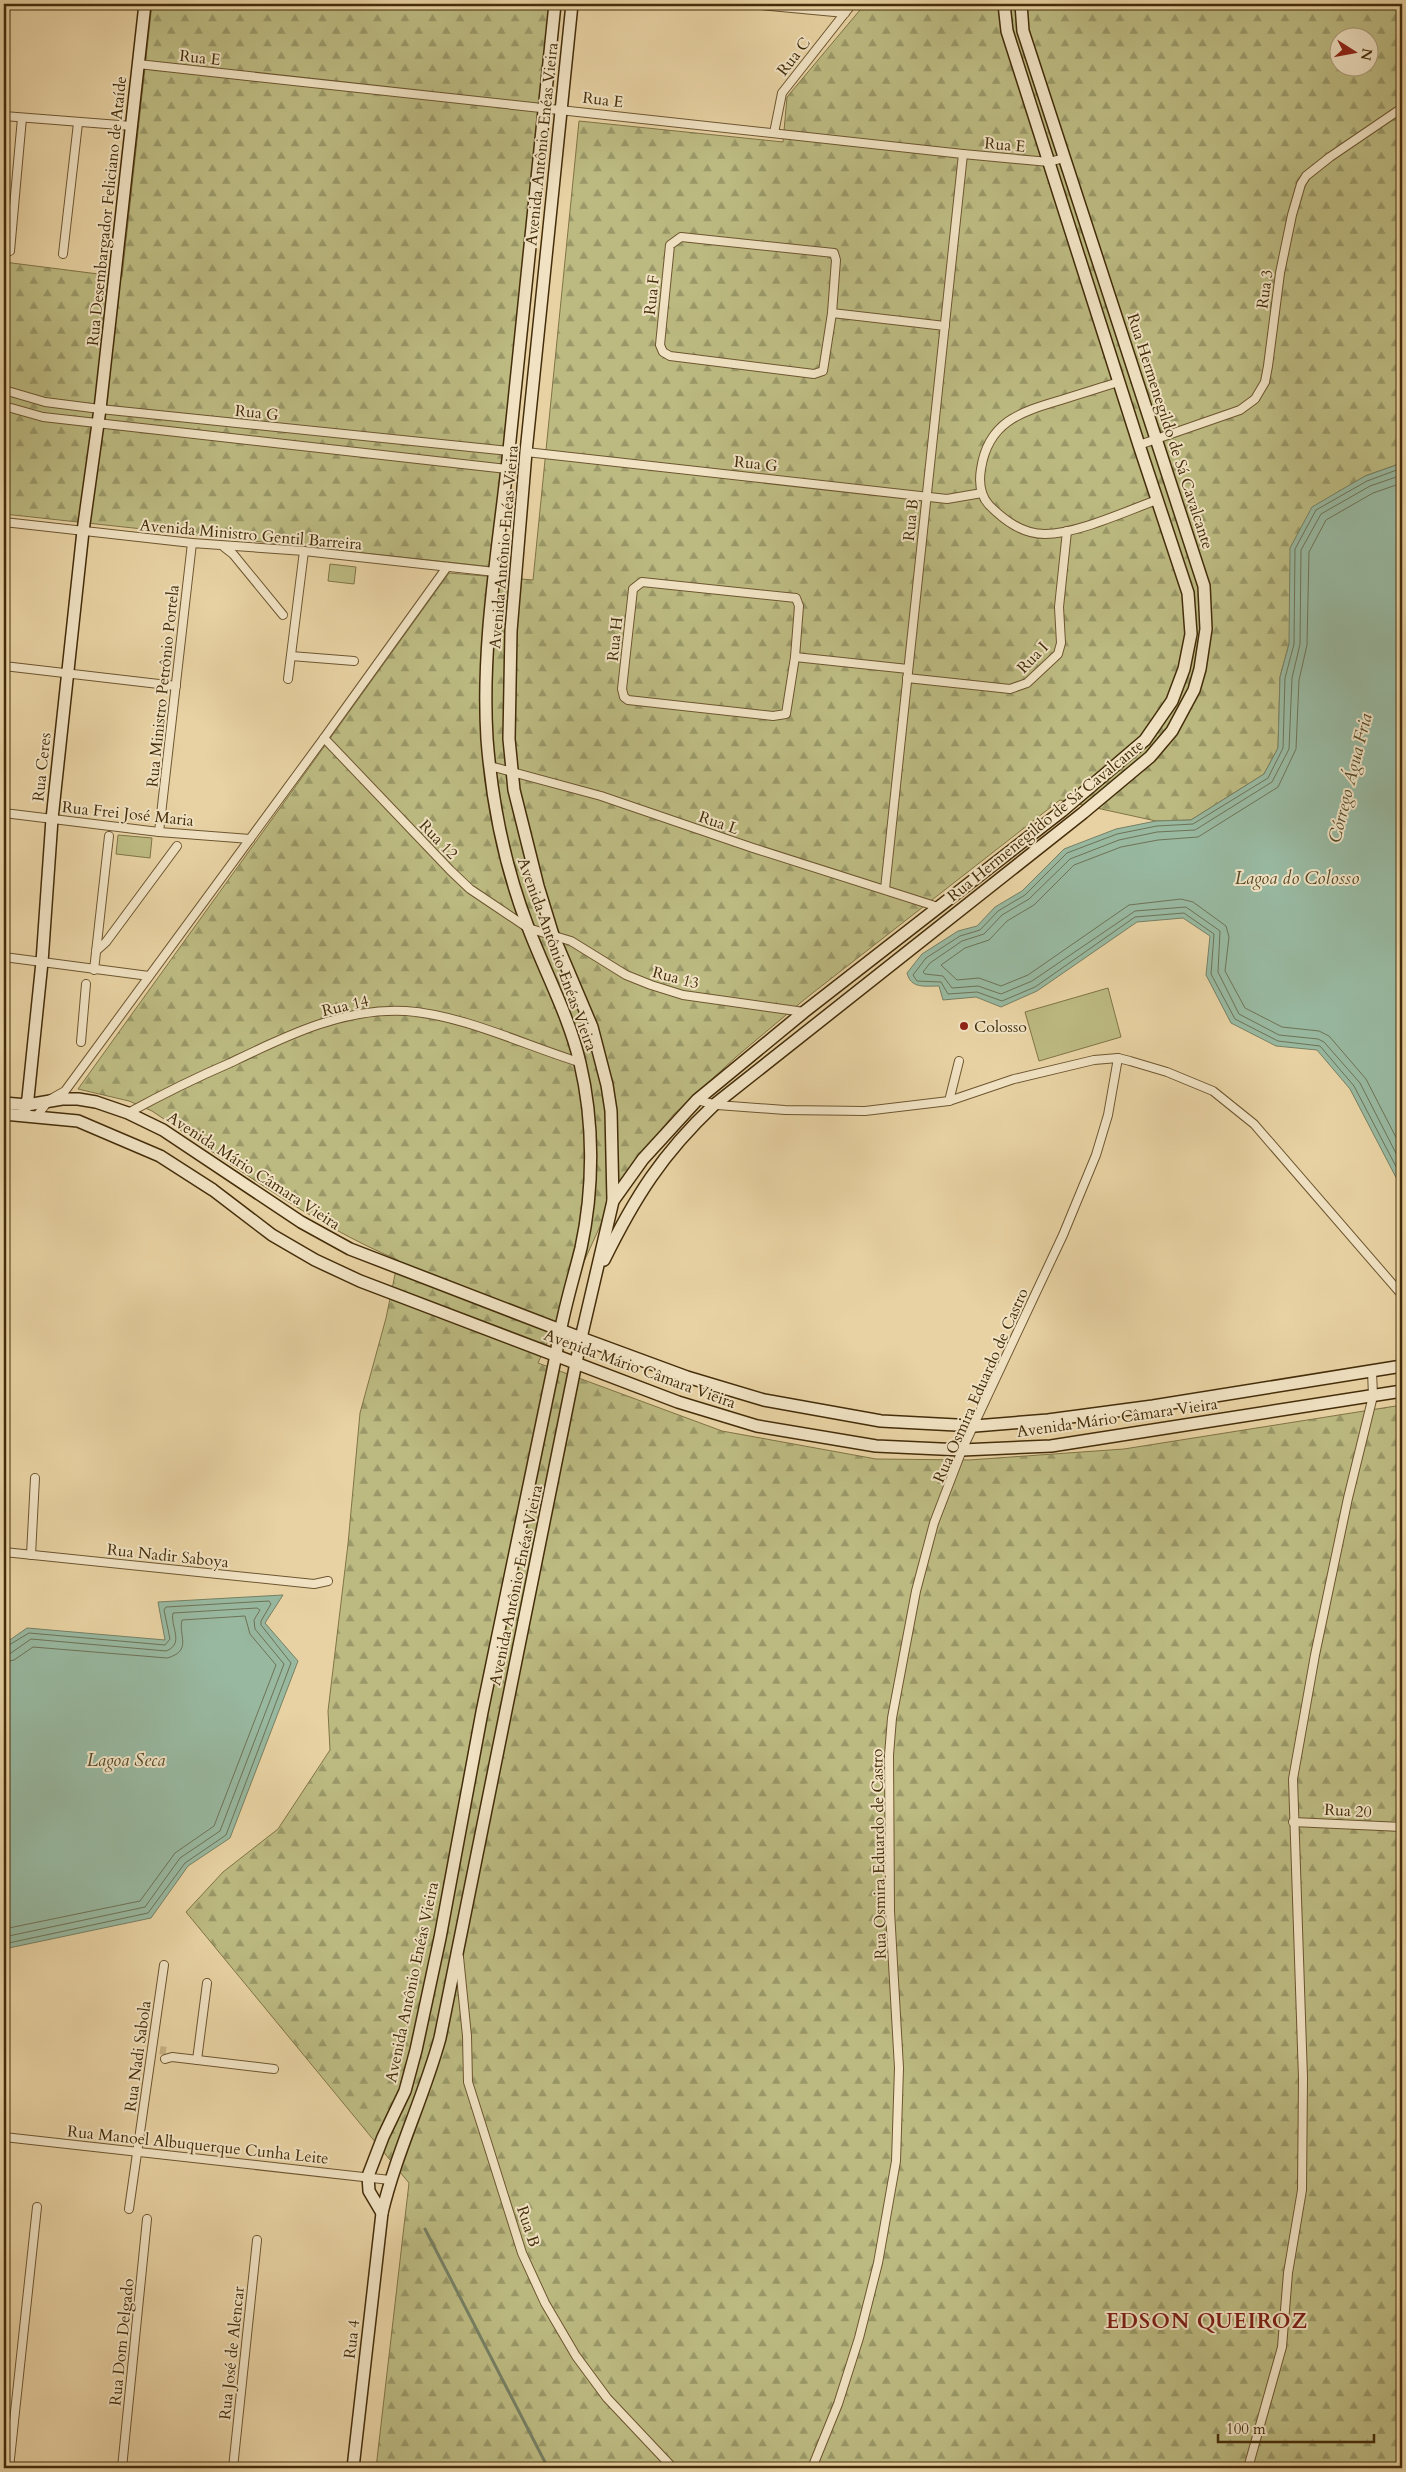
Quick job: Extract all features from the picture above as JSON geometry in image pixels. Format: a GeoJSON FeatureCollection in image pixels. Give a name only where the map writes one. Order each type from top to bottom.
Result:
{"type":"FeatureCollection","features":[{"type":"Feature","properties":{"kind":"street","name":"Rua Desembargador Feliciano de Ataíde"},"geometry":{"type":"LineString","coordinates":[[99,423],[145,4]]}},
{"type":"Feature","properties":{"kind":"street","name":"Avenida Antônio Enéas Vieira"},"geometry":{"type":"LineString","coordinates":[[368,2176],[383,2137],[405,2092],[416,2050],[440,1938],[482,1712],[556,1355],[559,1330],[580,1248],[590,1191],[586,1104],[580,1062],[557,995],[528,928],[509,872],[496,816],[487,738],[486,659],[555,4]]}},
{"type":"Feature","properties":{"kind":"street","name":"Avenida Antônio Enéas Vieira"},"geometry":{"type":"LineString","coordinates":[[382,2213],[390,2180],[433,2064],[578,1363],[581,1338],[614,1201],[611,1111],[600,1052],[578,990],[552,935],[528,848],[511,771],[509,692],[511,631],[526,452],[572,4]]}},
{"type":"Feature","properties":{"kind":"street"},"geometry":{"type":"LineString","coordinates":[[750,4],[844,13]]}},
{"type":"Feature","properties":{"kind":"street","name":"Rua C"},"geometry":{"type":"LineString","coordinates":[[774,133],[782,93],[852,4]]}},
{"type":"Feature","properties":{"kind":"street","name":"Rua Hermenegildo de Sá Cavalcante"},"geometry":{"type":"LineString","coordinates":[[614,1201],[643,1158],[697,1100],[804,1012],[1062,810],[1145,740],[1172,701],[1190,646],[1190,601],[1138,445],[1005,23],[1004,4]]}},
{"type":"Feature","properties":{"kind":"street","name":"Rua Hermenegildo de Sá Cavalcante"},"geometry":{"type":"LineString","coordinates":[[595,1277],[631,1206],[657,1167],[688,1130],[714,1105],[1083,814],[1150,757],[1172,731],[1194,690],[1200,669],[1206,629],[1206,596],[1157,439],[1023,31],[1017,4]]}},
{"type":"Feature","properties":{"kind":"street","name":"Rua E"},"geometry":{"type":"LineString","coordinates":[[138,64],[561,108],[963,154],[1049,162],[1064,158]]}},
{"type":"Feature","properties":{"kind":"street","name":"Rua 3"},"geometry":{"type":"LineString","coordinates":[[1138,445],[1240,410],[1260,393],[1268,366],[1280,273],[1292,215],[1301,184],[1306,176],[1330,157],[1402,108]]}},
{"type":"Feature","properties":{"kind":"street"},"geometry":{"type":"LineString","coordinates":[[4,116],[132,126]]}},
{"type":"Feature","properties":{"kind":"street"},"geometry":{"type":"LineString","coordinates":[[10,252],[22,118]]}},
{"type":"Feature","properties":{"kind":"street"},"geometry":{"type":"LineString","coordinates":[[63,254],[78,123]]}},
{"type":"Feature","properties":{"kind":"street","name":"Rua B"},"geometry":{"type":"LineString","coordinates":[[885,889],[963,154]]}},
{"type":"Feature","properties":{"kind":"street","name":"Rua F"},"geometry":{"type":"LineString","coordinates":[[678,238],[832,252],[836,257],[832,313],[825,368],[820,373],[666,355],[660,348],[670,245],[678,238]]}},
{"type":"Feature","properties":{"kind":"street"},"geometry":{"type":"LineString","coordinates":[[832,313],[944,326]]}},
{"type":"Feature","properties":{"kind":"street"},"geometry":{"type":"LineString","coordinates":[[1119,382],[1022,412],[1000,427],[988,442],[982,458],[980,473],[982,493],[987,503],[1001,517],[1025,531],[1045,534],[1068,531],[1157,500]]}},
{"type":"Feature","properties":{"kind":"street","name":"Rua G"},"geometry":{"type":"LineString","coordinates":[[4,390],[45,402],[100,409],[509,451]]}},
{"type":"Feature","properties":{"kind":"street","name":"Rua G"},"geometry":{"type":"LineString","coordinates":[[4,406],[42,417],[507,469]]}},
{"type":"Feature","properties":{"kind":"street","name":"Rua Ceres"},"geometry":{"type":"LineString","coordinates":[[24,1110],[42,962],[52,819],[83,531],[99,423]]}},
{"type":"Feature","properties":{"kind":"street","name":"Rua G"},"geometry":{"type":"LineString","coordinates":[[526,452],[953,499],[982,493]]}},
{"type":"Feature","properties":{"kind":"street","name":"Avenida Ministro Gentil Barreira"},"geometry":{"type":"LineString","coordinates":[[4,522],[224,547],[304,551],[495,572]]}},
{"type":"Feature","properties":{"kind":"street","name":"Rua I"},"geometry":{"type":"LineString","coordinates":[[907,678],[1010,689],[1023,686],[1033,678],[1058,654],[1061,643],[1059,607],[1068,531]]}},
{"type":"Feature","properties":{"kind":"street","name":"Rua Ministro Petrônio Portela"},"geometry":{"type":"LineString","coordinates":[[159,832],[192,543]]}},
{"type":"Feature","properties":{"kind":"street"},"geometry":{"type":"LineString","coordinates":[[224,547],[233,554],[283,615]]}},
{"type":"Feature","properties":{"kind":"street"},"geometry":{"type":"LineString","coordinates":[[288,678],[304,551]]}},
{"type":"Feature","properties":{"kind":"street"},"geometry":{"type":"LineString","coordinates":[[36,1117],[49,1100],[65,1091],[447,567]]}},
{"type":"Feature","properties":{"kind":"street","name":"Rua H"},"geometry":{"type":"LineString","coordinates":[[642,582],[796,598],[799,606],[795,657],[787,711],[782,716],[628,700],[623,693],[634,589],[642,582]]}},
{"type":"Feature","properties":{"kind":"street"},"geometry":{"type":"LineString","coordinates":[[291,656],[354,661]]}},
{"type":"Feature","properties":{"kind":"street"},"geometry":{"type":"LineString","coordinates":[[795,657],[908,669]]}},
{"type":"Feature","properties":{"kind":"street"},"geometry":{"type":"LineString","coordinates":[[4,666],[176,686]]}},
{"type":"Feature","properties":{"kind":"street","name":"Rua 12"},"geometry":{"type":"LineString","coordinates":[[324,738],[450,870],[475,893],[528,928],[552,935]]}},
{"type":"Feature","properties":{"kind":"street","name":"Rua L"},"geometry":{"type":"LineString","coordinates":[[490,766],[601,796],[754,848],[938,907]]}},
{"type":"Feature","properties":{"kind":"street","name":"Rua Frei José Maria"},"geometry":{"type":"LineString","coordinates":[[4,813],[159,832],[250,839]]}},
{"type":"Feature","properties":{"kind":"street"},"geometry":{"type":"LineString","coordinates":[[81,1042],[89,975],[96,951],[109,836]]}},
{"type":"Feature","properties":{"kind":"street"},"geometry":{"type":"LineString","coordinates":[[96,951],[106,942],[177,846]]}},
{"type":"Feature","properties":{"kind":"street","name":"Rua 13"},"geometry":{"type":"LineString","coordinates":[[552,935],[571,941],[626,975],[663,989],[693,996],[804,1012]]}},
{"type":"Feature","properties":{"kind":"street"},"geometry":{"type":"LineString","coordinates":[[4,958],[42,962],[89,975],[149,976]]}},
{"type":"Feature","properties":{"kind":"street","name":"Rua 14"},"geometry":{"type":"LineString","coordinates":[[128,1113],[208,1073],[300,1031],[336,1020],[384,1011],[432,1014],[477,1027],[580,1062]]}},
{"type":"Feature","properties":{"kind":"street"},"geometry":{"type":"LineString","coordinates":[[697,1100],[714,1105],[785,1110],[865,1111],[949,1101],[1023,1077],[1094,1060],[1118,1058],[1167,1072],[1213,1091],[1227,1101],[1254,1124],[1286,1159],[1402,1295]]}},
{"type":"Feature","properties":{"kind":"street","name":"Rua Osmira Eduardo de Castro"},"geometry":{"type":"LineString","coordinates":[[812,2468],[838,2404],[859,2338],[878,2263],[891,2200],[896,2161],[899,2068],[890,1911],[889,1746],[906,1640],[923,1560],[934,1523],[962,1450],[975,1426],[1063,1235],[1096,1155],[1108,1115],[1118,1058]]}},
{"type":"Feature","properties":{"kind":"street"},"geometry":{"type":"LineString","coordinates":[[949,1101],[959,1061]]}},
{"type":"Feature","properties":{"kind":"street","name":"Avenida Mário Câmara Vieira"},"geometry":{"type":"LineString","coordinates":[[24,1110],[49,1100],[78,1099],[96,1102],[128,1113],[163,1130],[301,1222],[350,1249],[559,1330],[687,1377],[764,1400],[881,1421],[975,1426],[1048,1420],[1153,1406],[1402,1366]]}},
{"type":"Feature","properties":{"kind":"street"},"geometry":{"type":"LineString","coordinates":[[4,1102],[24,1110]]}},
{"type":"Feature","properties":{"kind":"street"},"geometry":{"type":"LineString","coordinates":[[4,1114],[24,1110]]}},
{"type":"Feature","properties":{"kind":"street","name":"Avenida Mário Câmara Vieira"},"geometry":{"type":"LineString","coordinates":[[24,1110],[36,1117],[78,1121],[160,1156],[213,1190],[272,1235],[336,1271],[678,1402],[757,1426],[876,1446],[962,1450],[1051,1446],[1402,1391]]}},
{"type":"Feature","properties":{"kind":"street"},"geometry":{"type":"LineString","coordinates":[[1248,2468],[1282,2347],[1288,2273],[1302,2190],[1303,2078],[1293,1779],[1301,1721],[1348,1498],[1373,1396],[1372,1371]]}},
{"type":"Feature","properties":{"kind":"street"},"geometry":{"type":"LineString","coordinates":[[31,1555],[35,1478]]}},
{"type":"Feature","properties":{"kind":"street","name":"Rua Nadir Saboya"},"geometry":{"type":"LineString","coordinates":[[4,1552],[314,1584],[328,1581]]}},
{"type":"Feature","properties":{"kind":"street","name":"Rua 20"},"geometry":{"type":"LineString","coordinates":[[1293,1822],[1402,1827]]}},
{"type":"Feature","properties":{"kind":"street","name":"Rua B"},"geometry":{"type":"LineString","coordinates":[[458,1950],[467,2036],[468,2082],[522,2253],[545,2303],[576,2356],[607,2398],[673,2468]]}},
{"type":"Feature","properties":{"kind":"street","name":"Rua Nadi Sabola"},"geometry":{"type":"LineString","coordinates":[[137,2152],[161,2054],[164,1965]]}},
{"type":"Feature","properties":{"kind":"street"},"geometry":{"type":"LineString","coordinates":[[197,2060],[207,1983]]}},
{"type":"Feature","properties":{"kind":"street"},"geometry":{"type":"LineString","coordinates":[[161,2054],[274,2069]]}},
{"type":"Feature","properties":{"kind":"street","name":"Rua Manoel Albuquerque Cunha Leite"},"geometry":{"type":"LineString","coordinates":[[4,2137],[368,2176],[390,2180]]}},
{"type":"Feature","properties":{"kind":"street"},"geometry":{"type":"LineString","coordinates":[[129,2209],[137,2152]]}},
{"type":"Feature","properties":{"kind":"street"},"geometry":{"type":"LineString","coordinates":[[368,2176],[369,2191],[382,2213]]}},
{"type":"Feature","properties":{"kind":"street"},"geometry":{"type":"LineString","coordinates":[[9,2468],[37,2207]]}},
{"type":"Feature","properties":{"kind":"street","name":"Rua 4"},"geometry":{"type":"LineString","coordinates":[[353,2468],[382,2213]]}},
{"type":"Feature","properties":{"kind":"street","name":"Rua Dom Delgado"},"geometry":{"type":"LineString","coordinates":[[122,2468],[147,2219]]}},
{"type":"Feature","properties":{"kind":"street","name":"Rua José de Alencar"},"geometry":{"type":"LineString","coordinates":[[233,2468],[257,2240]]}},
{"type":"Feature","properties":{"kind":"green space"},"geometry":{"type":"Polygon","coordinates":[[[152,4],[551,4],[493,567],[4,514],[4,262],[122,277],[152,4]]]}},
{"type":"Feature","properties":{"kind":"green space"},"geometry":{"type":"Polygon","coordinates":[[[865,4],[1402,4],[1402,463],[1365,476],[1289,644],[1280,677],[1278,748],[1264,774],[1191,820],[1156,821],[1060,800],[805,999],[736,1057],[673,1115],[621,1180],[538,1363],[722,1431],[876,1459],[969,1460],[1124,1449],[1402,1405],[1402,2468],[376,2468],[409,2183],[186,1912],[223,1872],[278,1829],[330,1750],[328,1711],[348,1544],[360,1413],[386,1318],[398,1260],[365,1245],[303,1211],[152,1111],[129,1101],[78,1089],[449,573],[533,580],[579,121],[783,142],[787,97],[865,4]]]}},
{"type":"Feature","properties":{"kind":"green space"},"geometry":{"type":"Polygon","coordinates":[[[330,564],[356,567],[354,584],[328,581],[330,564]]]}},
{"type":"Feature","properties":{"kind":"green space"},"geometry":{"type":"Polygon","coordinates":[[[118,835],[152,838],[150,858],[116,854],[118,835]]]}},
{"type":"Feature","properties":{"kind":"green space"},"geometry":{"type":"Polygon","coordinates":[[[1108,988],[1121,1037],[1039,1061],[1025,1012],[1108,988]]]}},
{"type":"Feature","properties":{"kind":"water","name":"Lagoa do Colosso"},"geometry":{"type":"Polygon","coordinates":[[[1402,463],[1402,1189],[1350,1089],[1317,1050],[1276,1046],[1231,1023],[1206,975],[1210,936],[1183,918],[1137,922],[1037,991],[1001,1007],[976,997],[943,1000],[939,986],[919,986],[912,982],[907,973],[922,954],[958,931],[977,926],[995,907],[1022,891],[1064,849],[1116,829],[1156,821],[1191,820],[1264,774],[1278,748],[1280,677],[1289,644],[1290,548],[1312,507],[1365,476],[1402,463]]]}},
{"type":"Feature","properties":{"kind":"water","name":"Lagoa Seca"},"geometry":{"type":"Polygon","coordinates":[[[283,1595],[265,1623],[298,1661],[230,1838],[188,1866],[151,1918],[4,1949],[4,1644],[27,1628],[165,1640],[158,1602],[283,1595]]]}},
{"type":"Feature","properties":{"kind":"waterway"},"geometry":{"type":"LineString","coordinates":[[425,2229],[548,2468]]}},
{"type":"Feature","properties":{"kind":"tunnel"},"geometry":{"type":"LineString","coordinates":[[160,2050],[166,2051]]}},
{"type":"Feature","properties":{"kind":"place","name":"Colosso"},"geometry":{"type":"Point","coordinates":[964,1026]}},
{"type":"Feature","properties":{"kind":"district","name":"EDSON QUEIROZ"},"geometry":{"type":"Point","coordinates":[1207,2321]}},
{"type":"Feature","properties":{"kind":"water label","name":"Córrego Água Fria"},"geometry":{"type":"Point","coordinates":[1350,778]}}]}
